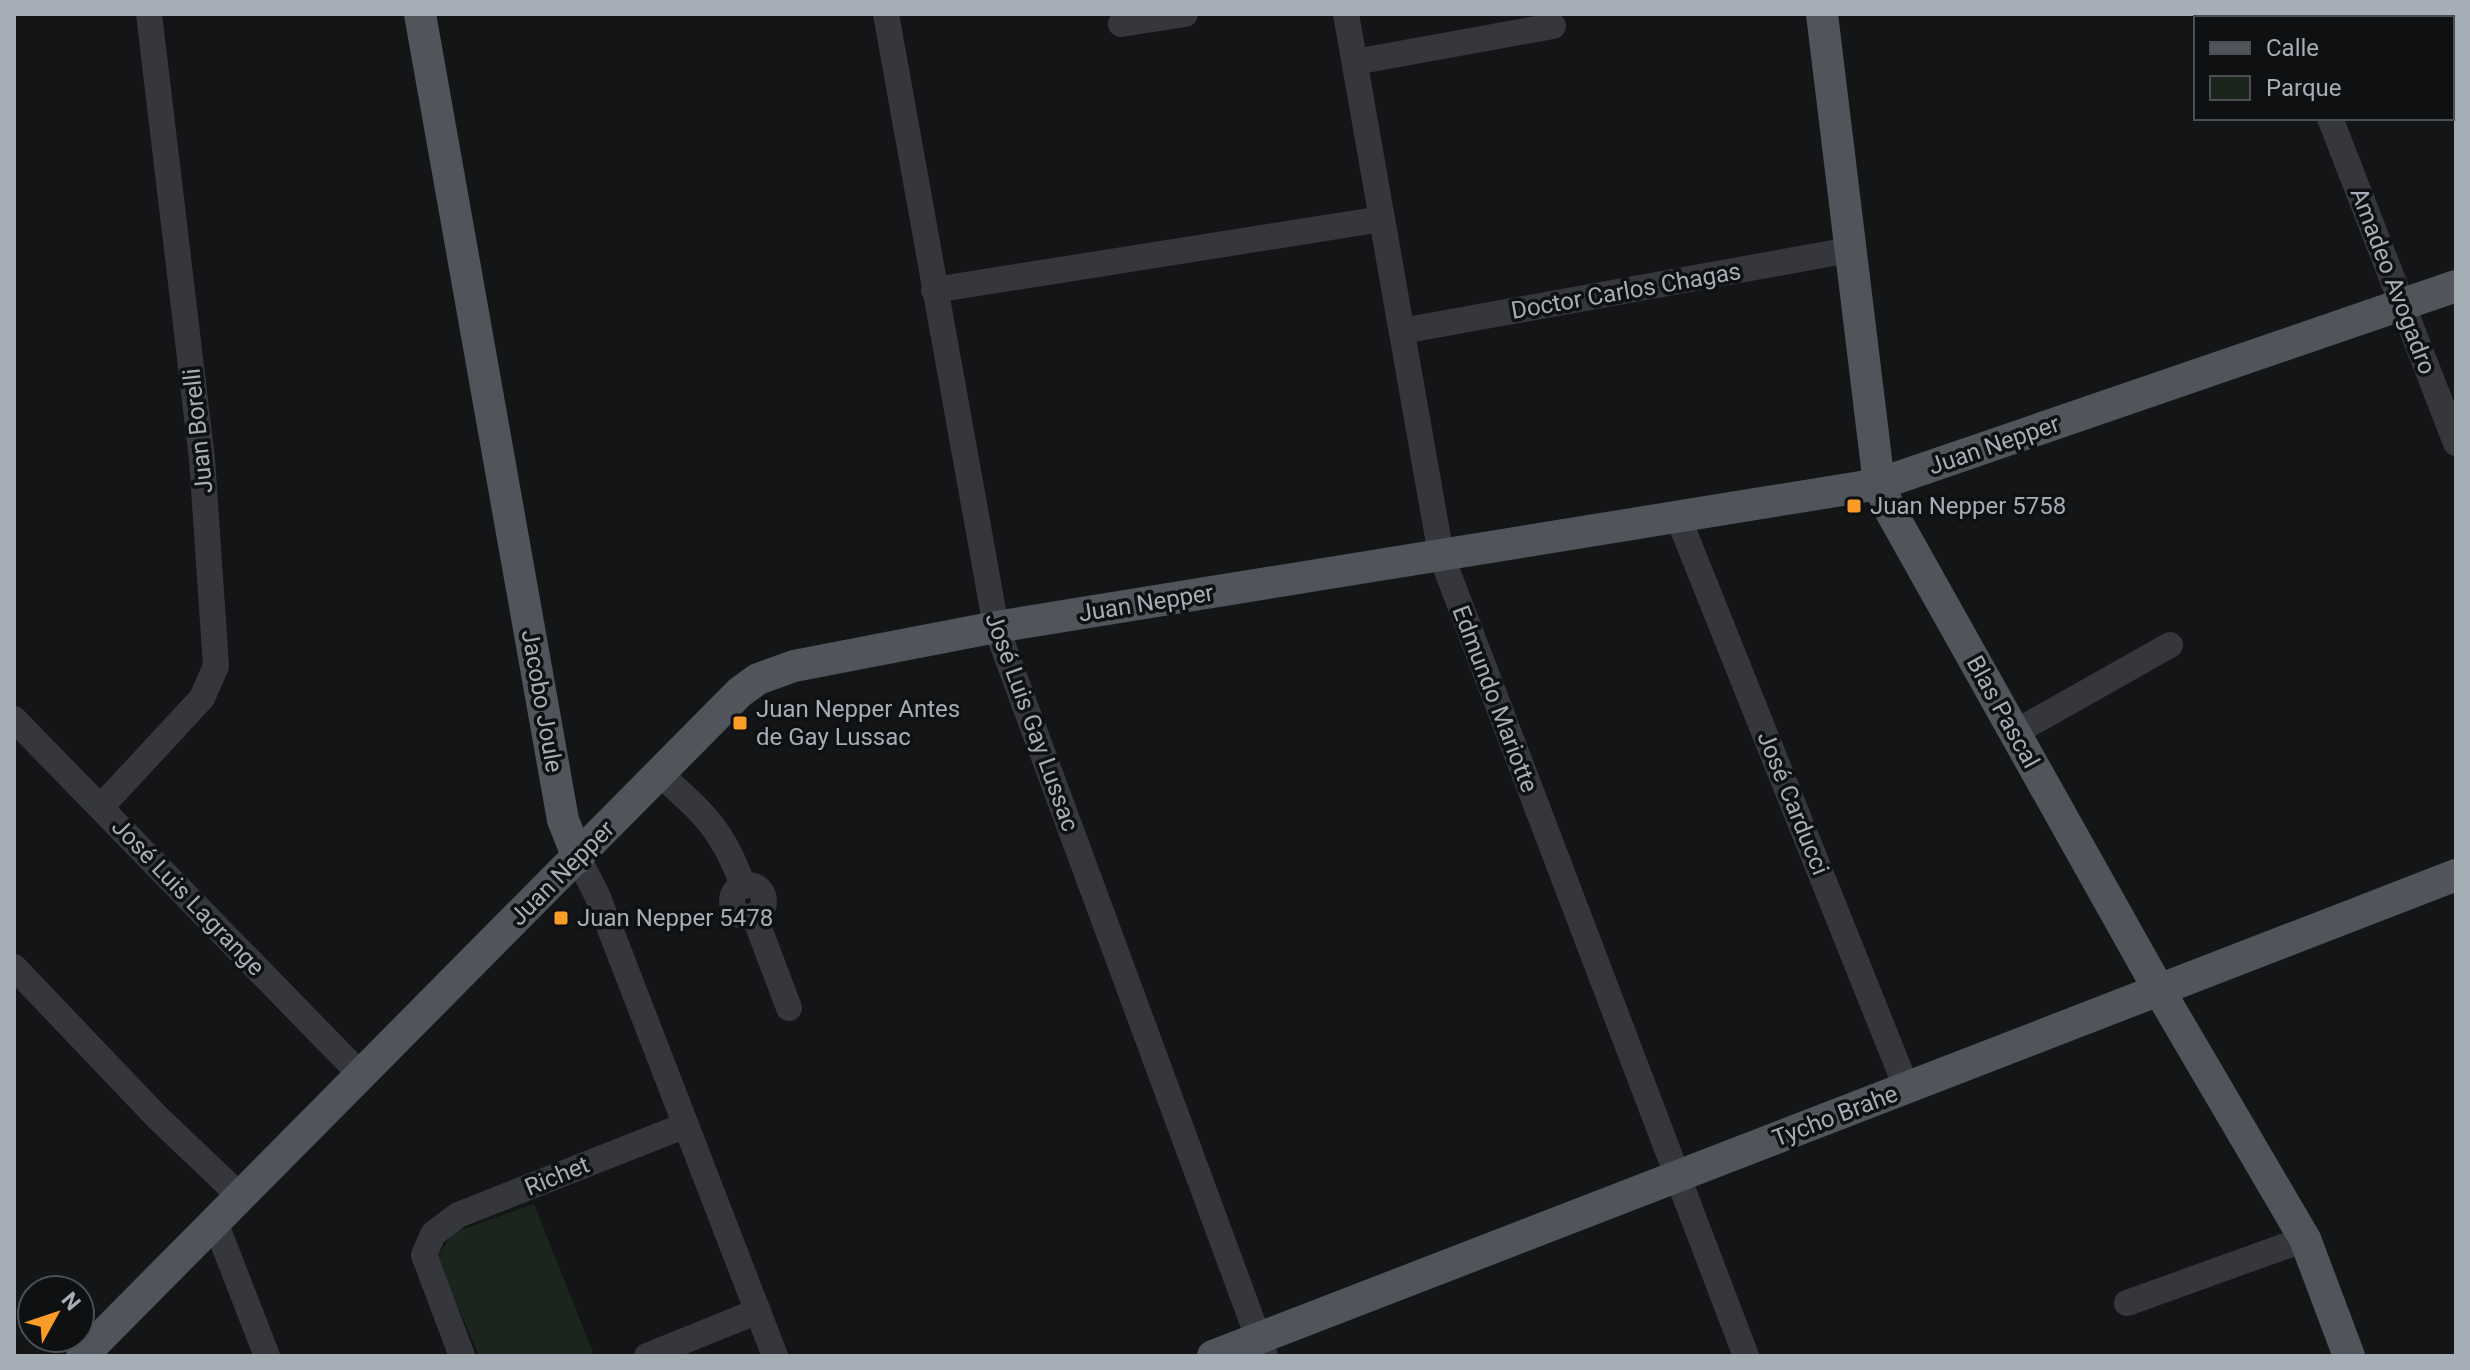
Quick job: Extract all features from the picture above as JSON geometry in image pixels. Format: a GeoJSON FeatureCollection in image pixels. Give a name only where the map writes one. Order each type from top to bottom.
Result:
{"type":"FeatureCollection","features":[{"type":"Feature","properties":{"kind":"main road","name":"Jacobo Joule"},"geometry":{"type":"LineString","coordinates":[[420,14],[563,820],[578,858]]}},
{"type":"Feature","properties":{"kind":"main road","name":"Blas Pascal"},"geometry":{"type":"LineString","coordinates":[[1822,14],[1879,484],[1890,510],[2159,990],[2305,1239],[2349,1356]]}},
{"type":"Feature","properties":{"kind":"main road","name":"Juan Nepper"},"geometry":{"type":"LineString","coordinates":[[82,1356],[740,692],[776,671],[996,627],[1879,484],[2456,286]]}},
{"type":"Feature","properties":{"kind":"main road","name":"Tycho Brahe"},"geometry":{"type":"LineString","coordinates":[[1213,1356],[1262,1347],[1677,1176],[2456,875]]}},
{"type":"Feature","properties":{"kind":"street","name":"Juan Borelli"},"geometry":{"type":"LineString","coordinates":[[101,807],[202,698],[216,666],[202,459],[149,14]]}},
{"type":"Feature","properties":{"kind":"street","name":"José Luis Gay Lussac"},"geometry":{"type":"LineString","coordinates":[[886,14],[996,627],[1262,1347]]}},
{"type":"Feature","properties":{"kind":"street"},"geometry":{"type":"LineString","coordinates":[[1121,24],[1185,14]]}},
{"type":"Feature","properties":{"kind":"street","name":"Edmundo Mariotte"},"geometry":{"type":"LineString","coordinates":[[1346,14],[1441,555],[1746,1356]]}},
{"type":"Feature","properties":{"kind":"street"},"geometry":{"type":"LineString","coordinates":[[1355,62],[1553,26]]}},
{"type":"Feature","properties":{"kind":"street","name":"Amadeo Avogadro"},"geometry":{"type":"LineString","coordinates":[[2331,120],[2456,443]]}},
{"type":"Feature","properties":{"kind":"street"},"geometry":{"type":"LineString","coordinates":[[934,290],[1382,219]]}},
{"type":"Feature","properties":{"kind":"street","name":"Doctor Carlos Chagas"},"geometry":{"type":"LineString","coordinates":[[1402,331],[1850,250]]}},
{"type":"Feature","properties":{"kind":"street","name":"José Carducci"},"geometry":{"type":"LineString","coordinates":[[1678,517],[1907,1089]]}},
{"type":"Feature","properties":{"kind":"street"},"geometry":{"type":"LineString","coordinates":[[2014,733],[2170,645]]}},
{"type":"Feature","properties":{"kind":"street","name":"José Luis Lagrange"},"geometry":{"type":"LineString","coordinates":[[14,719],[361,1075]]}},
{"type":"Feature","properties":{"kind":"street"},"geometry":{"type":"LineString","coordinates":[[660,774],[716,826],[731,853],[743,886],[737,889],[733,903],[740,914],[754,915],[789,1008]]}},
{"type":"Feature","properties":{"kind":"street","name":"Jacobo Joule"},"geometry":{"type":"LineString","coordinates":[[578,858],[597,895],[775,1356]]}},
{"type":"Feature","properties":{"kind":"street"},"geometry":{"type":"LineString","coordinates":[[14,967],[158,1118],[240,1196]]}},
{"type":"Feature","properties":{"kind":"street","name":"Richet"},"geometry":{"type":"LineString","coordinates":[[462,1356],[424,1255],[433,1234],[458,1215],[686,1125]]}},
{"type":"Feature","properties":{"kind":"street"},"geometry":{"type":"LineString","coordinates":[[215,1222],[267,1356]]}},
{"type":"Feature","properties":{"kind":"street"},"geometry":{"type":"LineString","coordinates":[[2127,1303],[2305,1239]]}},
{"type":"Feature","properties":{"kind":"street"},"geometry":{"type":"LineString","coordinates":[[647,1356],[758,1311]]}},
{"type":"Feature","properties":{"kind":"green space"},"geometry":{"type":"Polygon","coordinates":[[[534,1204],[592,1356],[479,1356],[437,1258],[452,1233],[534,1204]]]}},
{"type":"Feature","properties":{"kind":"place","name":"Juan Nepper 5758"},"geometry":{"type":"Point","coordinates":[1854,506]}},
{"type":"Feature","properties":{"kind":"place","name":"Juan Nepper Antes de Gay Lussac"},"geometry":{"type":"Point","coordinates":[740,723]}},
{"type":"Feature","properties":{"kind":"place","name":"Juan Nepper 5478"},"geometry":{"type":"Point","coordinates":[561,918]}}]}
